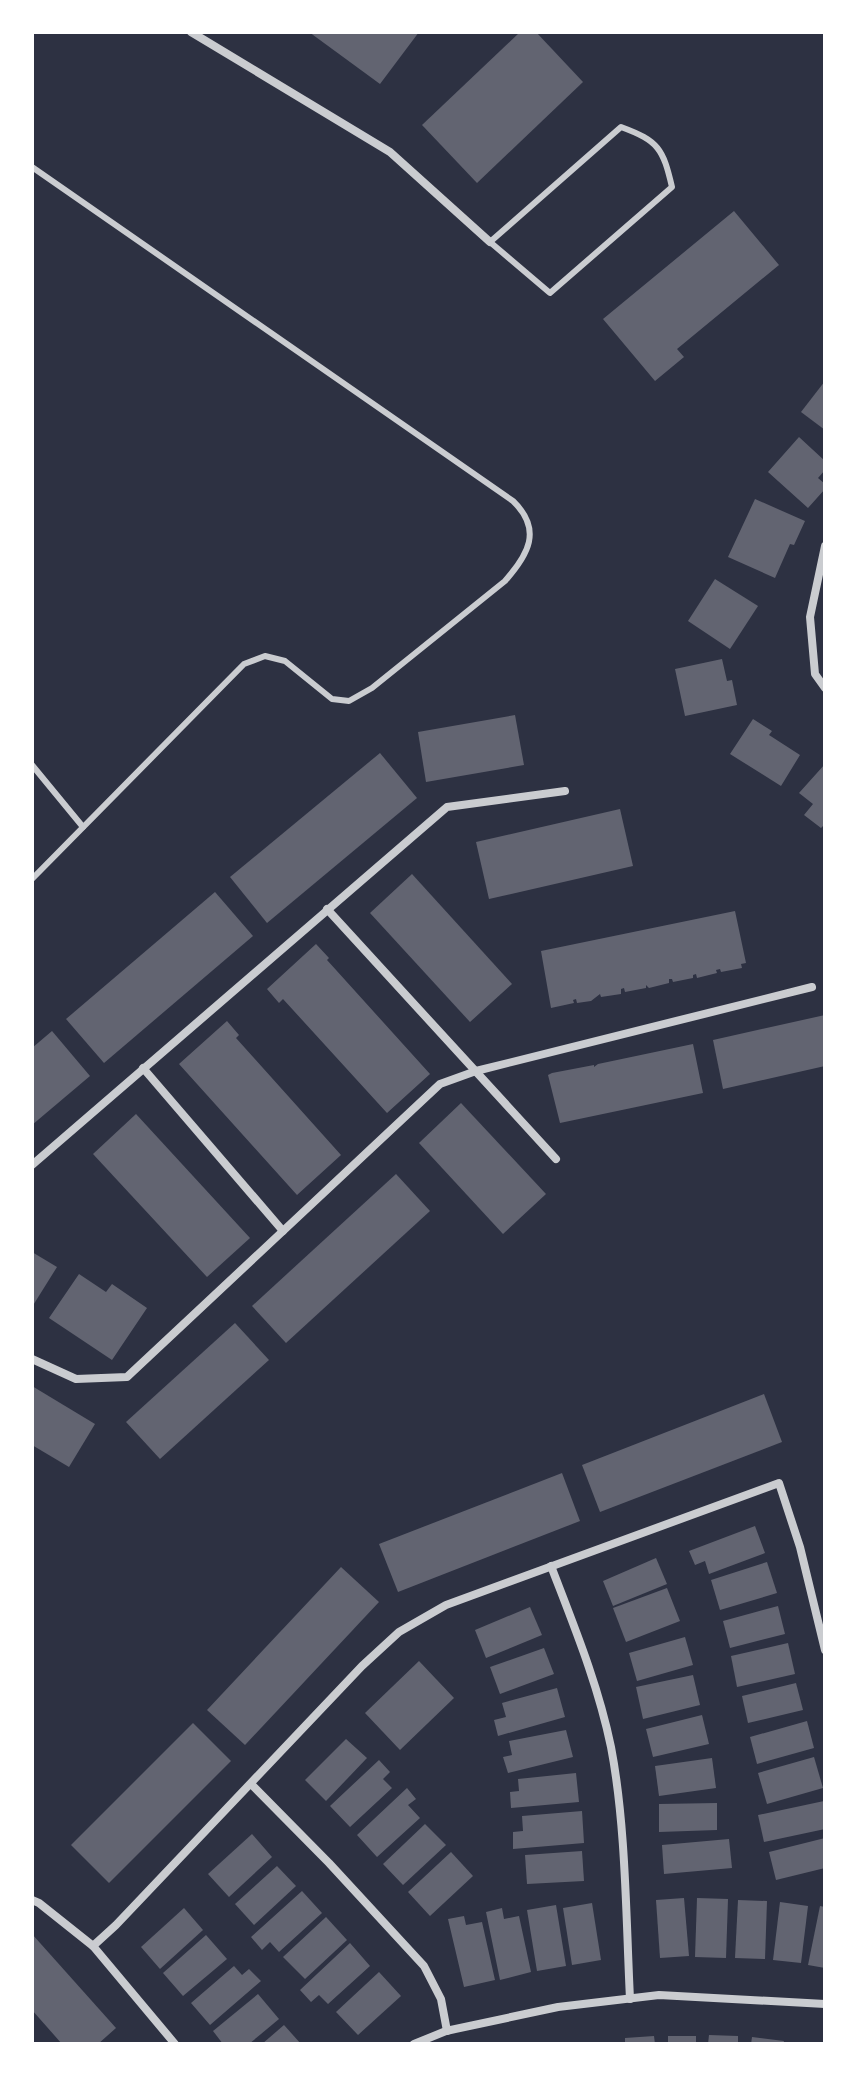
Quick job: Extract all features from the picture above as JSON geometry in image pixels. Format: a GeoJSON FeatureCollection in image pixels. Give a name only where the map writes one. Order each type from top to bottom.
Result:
{"type":"FeatureCollection","features":[{"type":"Feature","properties":{"kind":"street"},"geometry":{"type":"LineString","coordinates":[[191,32],[390,152],[490,242]]}},
{"type":"Feature","properties":{"kind":"street"},"geometry":{"type":"LineString","coordinates":[[825,546],[810,617],[815,674],[825,688]]}},
{"type":"Feature","properties":{"kind":"street"},"geometry":{"type":"LineString","coordinates":[[32,1165],[447,807],[565,791]]}},
{"type":"Feature","properties":{"kind":"street"},"geometry":{"type":"LineString","coordinates":[[327,909],[556,1159]]}},
{"type":"Feature","properties":{"kind":"street"},"geometry":{"type":"LineString","coordinates":[[32,1359],[76,1379],[127,1377],[440,1084],[476,1071],[812,987]]}},
{"type":"Feature","properties":{"kind":"street"},"geometry":{"type":"LineString","coordinates":[[143,1068],[283,1231]]}},
{"type":"Feature","properties":{"kind":"street"},"geometry":{"type":"LineString","coordinates":[[93,1946],[362,1666],[399,1632],[446,1605],[779,1483],[800,1547],[825,1650]]}},
{"type":"Feature","properties":{"kind":"street"},"geometry":{"type":"LineString","coordinates":[[551,1566],[593,1674],[611,1749],[619,1820],[630,1999]]}},
{"type":"Feature","properties":{"kind":"street"},"geometry":{"type":"LineString","coordinates":[[251,1784],[424,1966],[441,1999],[447,2031]]}},
{"type":"Feature","properties":{"kind":"street"},"geometry":{"type":"LineString","coordinates":[[32,1900],[93,1946],[175,2044]]}},
{"type":"Feature","properties":{"kind":"street"},"geometry":{"type":"LineString","coordinates":[[414,2044],[447,2031],[558,2007],[659,1995],[825,2004]]}},
{"type":"Feature","properties":{"kind":"lane"},"geometry":{"type":"LineString","coordinates":[[621,127],[646,136],[665,159],[672,187],[550,293],[490,242],[621,127]]}},
{"type":"Feature","properties":{"kind":"lane"},"geometry":{"type":"LineString","coordinates":[[32,167],[513,501],[527,515],[530,539],[523,561],[505,581],[372,688],[349,701],[332,699],[285,661],[265,656],[244,664],[32,879]]}},
{"type":"Feature","properties":{"kind":"lane"},"geometry":{"type":"LineString","coordinates":[[32,765],[83,827]]}},
{"type":"Feature","properties":{"kind":"building"},"geometry":{"type":"Polygon","coordinates":[[[309,32],[419,32],[380,84],[309,32]]]}},
{"type":"Feature","properties":{"kind":"building"},"geometry":{"type":"Polygon","coordinates":[[[520,32],[536,32],[583,82],[477,183],[422,125],[520,32]]]}},
{"type":"Feature","properties":{"kind":"building"},"geometry":{"type":"Polygon","coordinates":[[[734,211],[779,265],[677,349],[684,357],[655,381],[603,319],[734,211]]]}},
{"type":"Feature","properties":{"kind":"building"},"geometry":{"type":"Polygon","coordinates":[[[825,381],[825,430],[801,412],[825,381]]]}},
{"type":"Feature","properties":{"kind":"building"},"geometry":{"type":"Polygon","coordinates":[[[799,437],[825,461],[825,470],[818,478],[825,484],[825,489],[808,508],[768,472],[799,437]]]}},
{"type":"Feature","properties":{"kind":"building"},"geometry":{"type":"Polygon","coordinates":[[[755,499],[805,521],[794,545],[790,544],[775,578],[728,557],[755,499]]]}},
{"type":"Feature","properties":{"kind":"building"},"geometry":{"type":"Polygon","coordinates":[[[715,579],[758,606],[730,649],[688,621],[715,579]]]}},
{"type":"Feature","properties":{"kind":"building"},"geometry":{"type":"Polygon","coordinates":[[[722,659],[727,681],[732,680],[737,705],[685,716],[675,669],[722,659]]]}},
{"type":"Feature","properties":{"kind":"building"},"geometry":{"type":"Polygon","coordinates":[[[515,715],[524,765],[426,782],[418,732],[515,715]]]}},
{"type":"Feature","properties":{"kind":"building"},"geometry":{"type":"Polygon","coordinates":[[[753,719],[772,731],[769,735],[800,755],[781,786],[730,754],[753,719]]]}},
{"type":"Feature","properties":{"kind":"building"},"geometry":{"type":"Polygon","coordinates":[[[380,753],[417,798],[267,923],[230,877],[380,753]]]}},
{"type":"Feature","properties":{"kind":"building"},"geometry":{"type":"Polygon","coordinates":[[[825,764],[825,824],[821,828],[804,815],[813,804],[799,793],[825,764]]]}},
{"type":"Feature","properties":{"kind":"building"},"geometry":{"type":"Polygon","coordinates":[[[620,809],[633,866],[489,899],[476,842],[620,809]]]}},
{"type":"Feature","properties":{"kind":"building"},"geometry":{"type":"Polygon","coordinates":[[[412,874],[512,984],[470,1022],[370,913],[412,874]]]}},
{"type":"Feature","properties":{"kind":"building"},"geometry":{"type":"Polygon","coordinates":[[[215,892],[253,936],[104,1063],[66,1019],[215,892]]]}},
{"type":"Feature","properties":{"kind":"building"},"geometry":{"type":"Polygon","coordinates":[[[735,911],[746,963],[741,964],[742,968],[721,972],[720,969],[716,970],[717,973],[697,978],[696,974],[693,978],[673,982],[669,979],[669,983],[649,988],[646,985],[646,988],[625,992],[624,988],[621,994],[601,997],[600,994],[591,1001],[577,1003],[576,999],[574,1003],[551,1008],[541,951],[735,911]]]}},
{"type":"Feature","properties":{"kind":"building"},"geometry":{"type":"Polygon","coordinates":[[[316,944],[430,1074],[387,1113],[283,999],[279,1003],[267,989],[316,944]]]}},
{"type":"Feature","properties":{"kind":"building"},"geometry":{"type":"Polygon","coordinates":[[[825,1015],[825,1066],[723,1089],[713,1040],[825,1015]]]}},
{"type":"Feature","properties":{"kind":"building"},"geometry":{"type":"Polygon","coordinates":[[[227,1021],[239,1035],[236,1038],[341,1155],[297,1195],[179,1064],[227,1021]]]}},
{"type":"Feature","properties":{"kind":"building"},"geometry":{"type":"Polygon","coordinates":[[[52,1031],[90,1076],[32,1125],[32,1048],[52,1031]]]}},
{"type":"Feature","properties":{"kind":"building"},"geometry":{"type":"Polygon","coordinates":[[[693,1044],[703,1093],[560,1123],[548,1075],[693,1044]]]}},
{"type":"Feature","properties":{"kind":"building"},"geometry":{"type":"Polygon","coordinates":[[[461,1103],[546,1194],[503,1234],[419,1143],[461,1103]]]}},
{"type":"Feature","properties":{"kind":"building"},"geometry":{"type":"Polygon","coordinates":[[[136,1114],[250,1238],[207,1277],[93,1154],[136,1114]]]}},
{"type":"Feature","properties":{"kind":"building"},"geometry":{"type":"Polygon","coordinates":[[[396,1174],[430,1211],[286,1343],[252,1306],[396,1174]]]}},
{"type":"Feature","properties":{"kind":"building"},"geometry":{"type":"Polygon","coordinates":[[[32,1252],[57,1267],[32,1307],[32,1252]]]}},
{"type":"Feature","properties":{"kind":"building"},"geometry":{"type":"Polygon","coordinates":[[[79,1274],[106,1292],[112,1284],[147,1308],[112,1360],[49,1318],[79,1274]]]}},
{"type":"Feature","properties":{"kind":"building"},"geometry":{"type":"Polygon","coordinates":[[[235,1323],[269,1360],[160,1459],[126,1422],[235,1323]]]}},
{"type":"Feature","properties":{"kind":"building"},"geometry":{"type":"Polygon","coordinates":[[[32,1386],[95,1424],[69,1467],[32,1445],[32,1386]]]}},
{"type":"Feature","properties":{"kind":"building"},"geometry":{"type":"Polygon","coordinates":[[[764,1394],[782,1442],[600,1512],[582,1465],[764,1394]]]}},
{"type":"Feature","properties":{"kind":"building"},"geometry":{"type":"Polygon","coordinates":[[[562,1473],[580,1521],[398,1592],[379,1544],[562,1473]]]}},
{"type":"Feature","properties":{"kind":"building"},"geometry":{"type":"Polygon","coordinates":[[[755,1526],[765,1553],[709,1574],[705,1561],[695,1565],[689,1551],[755,1526]]]}},
{"type":"Feature","properties":{"kind":"building"},"geometry":{"type":"Polygon","coordinates":[[[656,1558],[667,1584],[613,1606],[603,1581],[656,1558]]]}},
{"type":"Feature","properties":{"kind":"building"},"geometry":{"type":"Polygon","coordinates":[[[767,1562],[777,1593],[720,1610],[711,1580],[767,1562]]]}},
{"type":"Feature","properties":{"kind":"building"},"geometry":{"type":"Polygon","coordinates":[[[341,1567],[379,1602],[245,1745],[207,1710],[341,1567]]]}},
{"type":"Feature","properties":{"kind":"building"},"geometry":{"type":"Polygon","coordinates":[[[667,1588],[680,1621],[626,1642],[613,1608],[667,1588]]]}},
{"type":"Feature","properties":{"kind":"building"},"geometry":{"type":"Polygon","coordinates":[[[778,1606],[785,1634],[730,1648],[723,1621],[778,1606]]]}},
{"type":"Feature","properties":{"kind":"building"},"geometry":{"type":"Polygon","coordinates":[[[530,1607],[542,1635],[486,1658],[475,1630],[530,1607]]]}},
{"type":"Feature","properties":{"kind":"building"},"geometry":{"type":"Polygon","coordinates":[[[685,1637],[693,1665],[637,1681],[629,1653],[685,1637]]]}},
{"type":"Feature","properties":{"kind":"building"},"geometry":{"type":"Polygon","coordinates":[[[788,1643],[795,1674],[737,1687],[731,1656],[788,1643]]]}},
{"type":"Feature","properties":{"kind":"building"},"geometry":{"type":"Polygon","coordinates":[[[544,1648],[554,1674],[500,1694],[490,1667],[544,1648]]]}},
{"type":"Feature","properties":{"kind":"building"},"geometry":{"type":"Polygon","coordinates":[[[419,1661],[454,1698],[400,1750],[365,1713],[419,1661]]]}},
{"type":"Feature","properties":{"kind":"building"},"geometry":{"type":"Polygon","coordinates":[[[693,1675],[700,1705],[643,1719],[636,1687],[693,1675]]]}},
{"type":"Feature","properties":{"kind":"building"},"geometry":{"type":"Polygon","coordinates":[[[796,1683],[803,1710],[748,1723],[742,1696],[796,1683]]]}},
{"type":"Feature","properties":{"kind":"building"},"geometry":{"type":"Polygon","coordinates":[[[557,1688],[565,1717],[498,1736],[494,1720],[506,1717],[502,1703],[557,1688]]]}},
{"type":"Feature","properties":{"kind":"building"},"geometry":{"type":"Polygon","coordinates":[[[702,1715],[709,1744],[653,1757],[646,1729],[702,1715]]]}},
{"type":"Feature","properties":{"kind":"building"},"geometry":{"type":"Polygon","coordinates":[[[807,1721],[814,1748],[757,1764],[750,1737],[807,1721]]]}},
{"type":"Feature","properties":{"kind":"building"},"geometry":{"type":"Polygon","coordinates":[[[193,1723],[231,1761],[109,1883],[71,1845],[193,1723]]]}},
{"type":"Feature","properties":{"kind":"building"},"geometry":{"type":"Polygon","coordinates":[[[566,1730],[573,1757],[508,1773],[503,1757],[512,1755],[509,1741],[566,1730]]]}},
{"type":"Feature","properties":{"kind":"building"},"geometry":{"type":"Polygon","coordinates":[[[346,1739],[367,1758],[326,1801],[305,1780],[346,1739]]]}},
{"type":"Feature","properties":{"kind":"building"},"geometry":{"type":"Polygon","coordinates":[[[814,1757],[823,1788],[767,1804],[758,1773],[814,1757]]]}},
{"type":"Feature","properties":{"kind":"building"},"geometry":{"type":"Polygon","coordinates":[[[712,1758],[716,1788],[659,1796],[655,1766],[712,1758]]]}},
{"type":"Feature","properties":{"kind":"building"},"geometry":{"type":"Polygon","coordinates":[[[379,1760],[390,1772],[383,1779],[392,1788],[350,1827],[330,1806],[379,1760]]]}},
{"type":"Feature","properties":{"kind":"building"},"geometry":{"type":"Polygon","coordinates":[[[576,1773],[579,1802],[511,1808],[510,1792],[519,1791],[518,1779],[576,1773]]]}},
{"type":"Feature","properties":{"kind":"building"},"geometry":{"type":"Polygon","coordinates":[[[407,1788],[416,1799],[408,1805],[420,1818],[377,1857],[357,1835],[407,1788]]]}},
{"type":"Feature","properties":{"kind":"building"},"geometry":{"type":"Polygon","coordinates":[[[824,1801],[825,1829],[764,1842],[758,1815],[824,1801]]]}},
{"type":"Feature","properties":{"kind":"building"},"geometry":{"type":"Polygon","coordinates":[[[717,1803],[717,1830],[659,1832],[659,1804],[717,1803]]]}},
{"type":"Feature","properties":{"kind":"building"},"geometry":{"type":"Polygon","coordinates":[[[582,1811],[584,1843],[513,1849],[513,1832],[523,1831],[522,1816],[582,1811]]]}},
{"type":"Feature","properties":{"kind":"building"},"geometry":{"type":"Polygon","coordinates":[[[425,1824],[446,1845],[403,1885],[383,1864],[425,1824]]]}},
{"type":"Feature","properties":{"kind":"building"},"geometry":{"type":"Polygon","coordinates":[[[252,1834],[272,1857],[229,1897],[208,1874],[252,1834]]]}},
{"type":"Feature","properties":{"kind":"building"},"geometry":{"type":"Polygon","coordinates":[[[825,1838],[825,1868],[776,1880],[769,1852],[825,1838]]]}},
{"type":"Feature","properties":{"kind":"building"},"geometry":{"type":"Polygon","coordinates":[[[729,1839],[732,1868],[664,1874],[662,1845],[729,1839]]]}},
{"type":"Feature","properties":{"kind":"building"},"geometry":{"type":"Polygon","coordinates":[[[582,1851],[584,1881],[527,1884],[525,1855],[582,1851]]]}},
{"type":"Feature","properties":{"kind":"building"},"geometry":{"type":"Polygon","coordinates":[[[451,1852],[473,1876],[430,1916],[408,1892],[451,1852]]]}},
{"type":"Feature","properties":{"kind":"building"},"geometry":{"type":"Polygon","coordinates":[[[277,1866],[296,1886],[254,1925],[235,1904],[277,1866]]]}},
{"type":"Feature","properties":{"kind":"building"},"geometry":{"type":"Polygon","coordinates":[[[302,1891],[322,1913],[279,1952],[270,1942],[262,1950],[251,1937],[302,1891]]]}},
{"type":"Feature","properties":{"kind":"building"},"geometry":{"type":"Polygon","coordinates":[[[684,1898],[689,1956],[660,1958],[656,1900],[684,1898]]]}},
{"type":"Feature","properties":{"kind":"building"},"geometry":{"type":"Polygon","coordinates":[[[697,1898],[728,1899],[726,1958],[695,1957],[697,1898]]]}},
{"type":"Feature","properties":{"kind":"building"},"geometry":{"type":"Polygon","coordinates":[[[738,1900],[767,1901],[765,1959],[735,1958],[738,1900]]]}},
{"type":"Feature","properties":{"kind":"building"},"geometry":{"type":"Polygon","coordinates":[[[780,1902],[808,1906],[801,1963],[773,1960],[780,1902]]]}},
{"type":"Feature","properties":{"kind":"building"},"geometry":{"type":"Polygon","coordinates":[[[592,1903],[601,1960],[572,1965],[563,1908],[592,1903]]]}},
{"type":"Feature","properties":{"kind":"building"},"geometry":{"type":"Polygon","coordinates":[[[556,1905],[566,1966],[537,1971],[527,1910],[556,1905]]]}},
{"type":"Feature","properties":{"kind":"building"},"geometry":{"type":"Polygon","coordinates":[[[820,1906],[825,1907],[825,1968],[808,1965],[820,1906]]]}},
{"type":"Feature","properties":{"kind":"building"},"geometry":{"type":"Polygon","coordinates":[[[184,1908],[203,1930],[160,1969],[141,1947],[184,1908]]]}},
{"type":"Feature","properties":{"kind":"building"},"geometry":{"type":"Polygon","coordinates":[[[502,1908],[504,1919],[519,1916],[531,1972],[500,1980],[486,1912],[502,1908]]]}},
{"type":"Feature","properties":{"kind":"building"},"geometry":{"type":"Polygon","coordinates":[[[464,1916],[466,1925],[482,1922],[495,1980],[464,1987],[448,1919],[464,1916]]]}},
{"type":"Feature","properties":{"kind":"building"},"geometry":{"type":"Polygon","coordinates":[[[326,1917],[347,1940],[305,1979],[283,1957],[326,1917]]]}},
{"type":"Feature","properties":{"kind":"building"},"geometry":{"type":"Polygon","coordinates":[[[32,1934],[116,2028],[98,2044],[62,2044],[32,2010],[32,1934]]]}},
{"type":"Feature","properties":{"kind":"building"},"geometry":{"type":"Polygon","coordinates":[[[206,1935],[227,1959],[183,1996],[163,1973],[206,1935]]]}},
{"type":"Feature","properties":{"kind":"building"},"geometry":{"type":"Polygon","coordinates":[[[350,1943],[370,1966],[328,2004],[319,1995],[311,2002],[300,1990],[350,1943]]]}},
{"type":"Feature","properties":{"kind":"building"},"geometry":{"type":"Polygon","coordinates":[[[234,1966],[242,1975],[249,1969],[261,1981],[210,2025],[191,2003],[234,1966]]]}},
{"type":"Feature","properties":{"kind":"building"},"geometry":{"type":"Polygon","coordinates":[[[379,1972],[401,1996],[358,2035],[336,2012],[379,1972]]]}},
{"type":"Feature","properties":{"kind":"building"},"geometry":{"type":"Polygon","coordinates":[[[258,1994],[279,2019],[249,2044],[223,2044],[213,2031],[258,1994]]]}},
{"type":"Feature","properties":{"kind":"building"},"geometry":{"type":"Polygon","coordinates":[[[284,2025],[301,2044],[262,2044],[284,2025]]]}},
{"type":"Feature","properties":{"kind":"building"},"geometry":{"type":"Polygon","coordinates":[[[709,2035],[738,2036],[738,2044],[708,2044],[709,2035]]]}},
{"type":"Feature","properties":{"kind":"building"},"geometry":{"type":"Polygon","coordinates":[[[654,2036],[655,2044],[625,2044],[625,2038],[654,2036]]]}},
{"type":"Feature","properties":{"kind":"building"},"geometry":{"type":"Polygon","coordinates":[[[668,2036],[696,2036],[696,2044],[668,2044],[668,2036]]]}},
{"type":"Feature","properties":{"kind":"building"},"geometry":{"type":"Polygon","coordinates":[[[752,2037],[784,2041],[783,2044],[751,2044],[752,2037]]]}}]}
